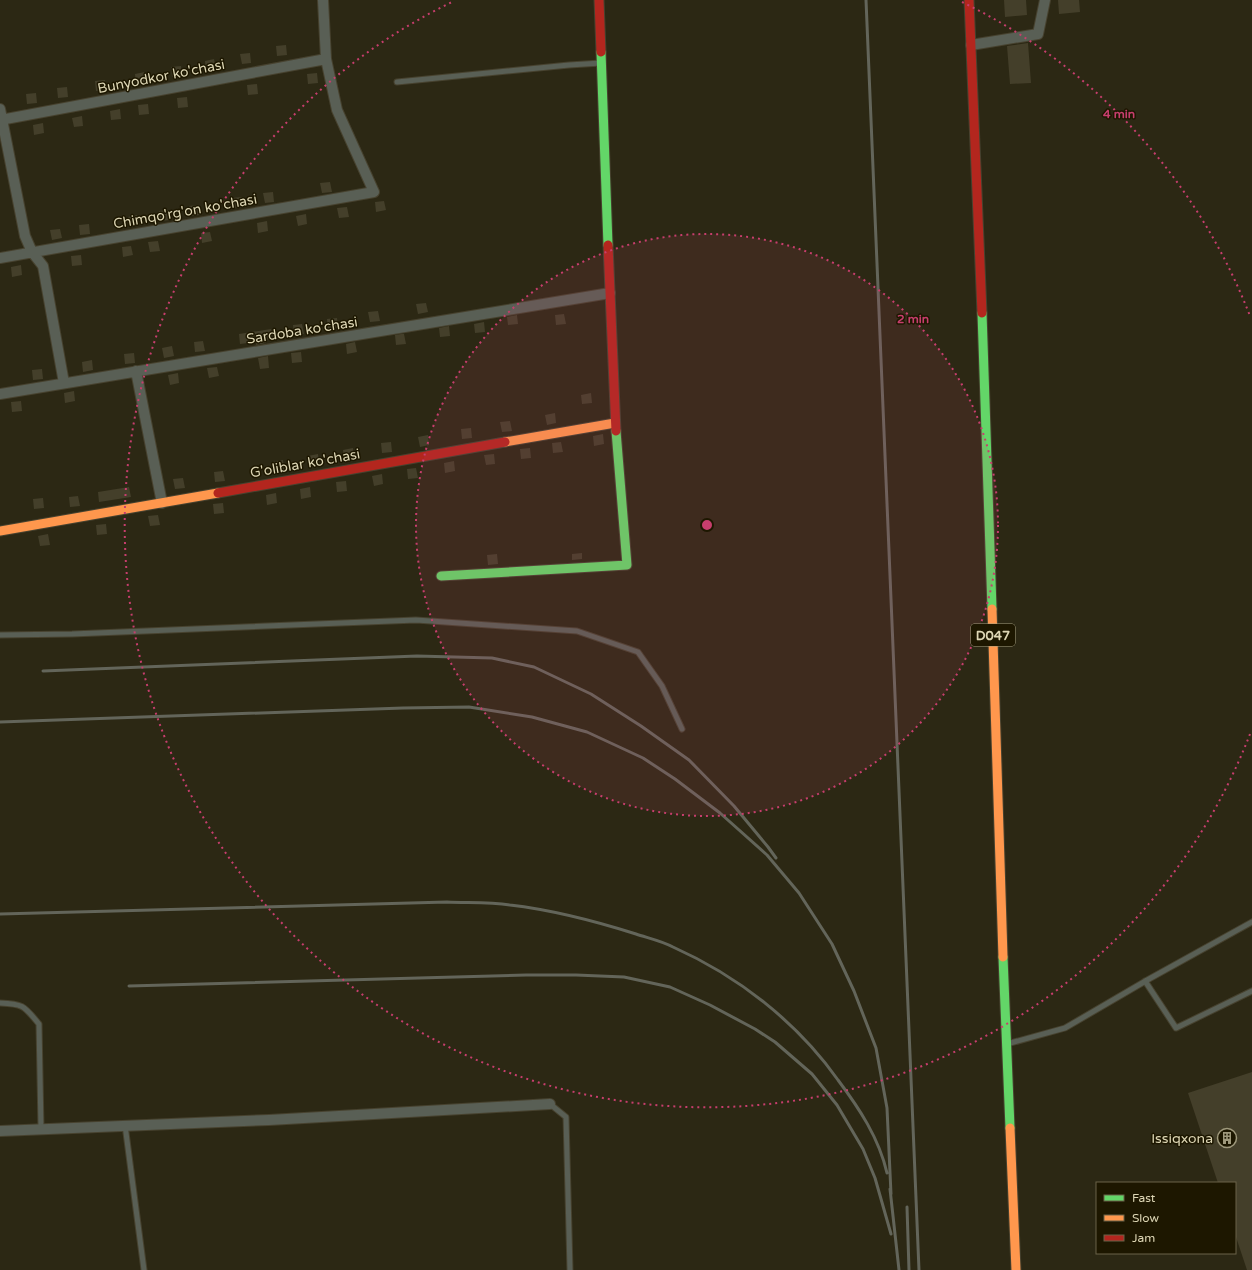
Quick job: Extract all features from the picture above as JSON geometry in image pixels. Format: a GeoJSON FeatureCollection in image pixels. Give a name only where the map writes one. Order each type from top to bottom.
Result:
{"type":"FeatureCollection","features":[{"type":"Feature","properties":{"kind":"street"},"geometry":{"type":"LineString","coordinates":[[323,0],[326,59]]}},
{"type":"Feature","properties":{"kind":"street"},"geometry":{"type":"LineString","coordinates":[[441,576],[627,565],[615,423],[599,0]]}},
{"type":"Feature","properties":{"kind":"street","name":"D047"},"geometry":{"type":"LineString","coordinates":[[969,0],[982,282],[1006,1044],[1016,1270]]}},
{"type":"Feature","properties":{"kind":"street"},"geometry":{"type":"LineString","coordinates":[[971,45],[1038,34],[1045,0]]}},
{"type":"Feature","properties":{"kind":"street","name":"Bunyodkor ko'chasi"},"geometry":{"type":"LineString","coordinates":[[1,120],[326,59]]}},
{"type":"Feature","properties":{"kind":"street","name":"Chimqo'rg'on ko'chasi"},"geometry":{"type":"LineString","coordinates":[[0,258],[374,192],[337,110],[326,59]]}},
{"type":"Feature","properties":{"kind":"street"},"geometry":{"type":"LineString","coordinates":[[0,109],[25,236],[32,252],[43,266],[64,383]]}},
{"type":"Feature","properties":{"kind":"street","name":"Sardoba ko'chasi"},"geometry":{"type":"LineString","coordinates":[[0,394],[610,293]]}},
{"type":"Feature","properties":{"kind":"street"},"geometry":{"type":"LineString","coordinates":[[136,371],[162,503]]}},
{"type":"Feature","properties":{"kind":"street","name":"G'oliblar ko'chasi"},"geometry":{"type":"LineString","coordinates":[[0,531],[615,423]]}},
{"type":"Feature","properties":{"kind":"street"},"geometry":{"type":"LineString","coordinates":[[0,1131],[41,1128],[269,1120],[550,1104]]}},
{"type":"Feature","properties":{"kind":"lane"},"geometry":{"type":"LineString","coordinates":[[397,82],[602,63]]}},
{"type":"Feature","properties":{"kind":"lane"},"geometry":{"type":"LineString","coordinates":[[0,635],[72,634],[416,620],[577,631],[638,652],[662,686],[682,729]]}},
{"type":"Feature","properties":{"kind":"lane"},"geometry":{"type":"LineString","coordinates":[[1006,1044],[1065,1028],[1145,981],[1252,922]]}},
{"type":"Feature","properties":{"kind":"lane"},"geometry":{"type":"LineString","coordinates":[[1145,981],[1176,1028],[1252,991]]}},
{"type":"Feature","properties":{"kind":"lane"},"geometry":{"type":"LineString","coordinates":[[0,1003],[17,1004],[25,1008],[39,1024],[41,1128]]}},
{"type":"Feature","properties":{"kind":"lane"},"geometry":{"type":"LineString","coordinates":[[550,1104],[566,1117],[570,1270]]}},
{"type":"Feature","properties":{"kind":"lane"},"geometry":{"type":"LineString","coordinates":[[124,1125],[144,1270]]}},
{"type":"Feature","properties":{"kind":"building"},"geometry":{"type":"Polygon","coordinates":[[[1004,0],[1026,0],[1027,15],[1005,17],[1004,0]]]}},
{"type":"Feature","properties":{"kind":"building"},"geometry":{"type":"Polygon","coordinates":[[[1058,0],[1079,0],[1080,12],[1059,14],[1058,0]]]}},
{"type":"Feature","properties":{"kind":"building"},"geometry":{"type":"Polygon","coordinates":[[[1028,43],[1031,83],[1010,84],[1007,46],[1028,43]]]}},
{"type":"Feature","properties":{"kind":"building"},"geometry":{"type":"Polygon","coordinates":[[[286,45],[287,55],[277,56],[276,46],[286,45]]]}},
{"type":"Feature","properties":{"kind":"building"},"geometry":{"type":"Polygon","coordinates":[[[250,53],[251,63],[242,64],[240,54],[250,53]]]}},
{"type":"Feature","properties":{"kind":"building"},"geometry":{"type":"Polygon","coordinates":[[[214,59],[216,69],[206,71],[205,61],[214,59]]]}},
{"type":"Feature","properties":{"kind":"building"},"geometry":{"type":"Polygon","coordinates":[[[181,66],[182,76],[172,77],[171,67],[181,66]]]}},
{"type":"Feature","properties":{"kind":"building"},"geometry":{"type":"Polygon","coordinates":[[[145,72],[146,82],[136,84],[135,74],[145,72]]]}},
{"type":"Feature","properties":{"kind":"building"},"geometry":{"type":"Polygon","coordinates":[[[317,73],[318,83],[308,84],[307,74],[317,73]]]}},
{"type":"Feature","properties":{"kind":"building"},"geometry":{"type":"Polygon","coordinates":[[[105,80],[106,90],[96,91],[95,81],[105,80]]]}},
{"type":"Feature","properties":{"kind":"building"},"geometry":{"type":"Polygon","coordinates":[[[257,84],[258,94],[248,95],[247,85],[257,84]]]}},
{"type":"Feature","properties":{"kind":"building"},"geometry":{"type":"Polygon","coordinates":[[[67,87],[68,97],[58,98],[57,88],[67,87]]]}},
{"type":"Feature","properties":{"kind":"building"},"geometry":{"type":"Polygon","coordinates":[[[36,93],[37,103],[27,104],[26,94],[36,93]]]}},
{"type":"Feature","properties":{"kind":"building"},"geometry":{"type":"Polygon","coordinates":[[[187,97],[188,107],[178,108],[177,98],[187,97]]]}},
{"type":"Feature","properties":{"kind":"building"},"geometry":{"type":"Polygon","coordinates":[[[148,104],[149,114],[139,115],[138,105],[148,104]]]}},
{"type":"Feature","properties":{"kind":"building"},"geometry":{"type":"Polygon","coordinates":[[[120,109],[121,119],[111,120],[110,111],[120,109]]]}},
{"type":"Feature","properties":{"kind":"building"},"geometry":{"type":"Polygon","coordinates":[[[82,116],[83,126],[74,127],[72,118],[82,116]]]}},
{"type":"Feature","properties":{"kind":"building"},"geometry":{"type":"Polygon","coordinates":[[[43,123],[44,133],[34,135],[33,125],[43,123]]]}},
{"type":"Feature","properties":{"kind":"building"},"geometry":{"type":"Polygon","coordinates":[[[330,182],[332,192],[322,193],[320,183],[330,182]]]}},
{"type":"Feature","properties":{"kind":"building"},"geometry":{"type":"Polygon","coordinates":[[[273,192],[274,202],[265,203],[263,193],[273,192]]]}},
{"type":"Feature","properties":{"kind":"building"},"geometry":{"type":"Polygon","coordinates":[[[242,197],[244,207],[234,208],[232,198],[242,197]]]}},
{"type":"Feature","properties":{"kind":"building"},"geometry":{"type":"Polygon","coordinates":[[[384,201],[386,210],[376,212],[375,202],[384,201]]]}},
{"type":"Feature","properties":{"kind":"building"},"geometry":{"type":"Polygon","coordinates":[[[199,205],[200,215],[190,216],[189,206],[199,205]]]}},
{"type":"Feature","properties":{"kind":"building"},"geometry":{"type":"Polygon","coordinates":[[[347,207],[349,217],[339,218],[337,208],[347,207]]]}},
{"type":"Feature","properties":{"kind":"building"},"geometry":{"type":"Polygon","coordinates":[[[169,210],[170,220],[160,221],[159,211],[169,210]]]}},
{"type":"Feature","properties":{"kind":"building"},"geometry":{"type":"Polygon","coordinates":[[[306,214],[307,224],[298,226],[296,216],[306,214]]]}},
{"type":"Feature","properties":{"kind":"building"},"geometry":{"type":"Polygon","coordinates":[[[137,215],[139,225],[129,227],[128,217],[137,215]]]}},
{"type":"Feature","properties":{"kind":"building"},"geometry":{"type":"Polygon","coordinates":[[[267,221],[268,231],[258,233],[257,223],[267,221]]]}},
{"type":"Feature","properties":{"kind":"building"},"geometry":{"type":"Polygon","coordinates":[[[89,224],[90,234],[80,235],[79,225],[89,224]]]}},
{"type":"Feature","properties":{"kind":"building"},"geometry":{"type":"Polygon","coordinates":[[[60,229],[62,238],[52,240],[50,230],[60,229]]]}},
{"type":"Feature","properties":{"kind":"building"},"geometry":{"type":"Polygon","coordinates":[[[210,232],[212,241],[202,243],[201,233],[210,232]]]}},
{"type":"Feature","properties":{"kind":"building"},"geometry":{"type":"Polygon","coordinates":[[[158,241],[160,251],[150,252],[148,242],[158,241]]]}},
{"type":"Feature","properties":{"kind":"building"},"geometry":{"type":"Polygon","coordinates":[[[131,246],[133,255],[123,257],[122,247],[131,246]]]}},
{"type":"Feature","properties":{"kind":"building"},"geometry":{"type":"Polygon","coordinates":[[[81,255],[82,265],[72,266],[71,256],[81,255]]]}},
{"type":"Feature","properties":{"kind":"building"},"geometry":{"type":"Polygon","coordinates":[[[21,265],[22,275],[12,277],[11,267],[21,265]]]}},
{"type":"Feature","properties":{"kind":"building"},"geometry":{"type":"Polygon","coordinates":[[[426,303],[428,312],[418,314],[416,304],[426,303]]]}},
{"type":"Feature","properties":{"kind":"building"},"geometry":{"type":"Polygon","coordinates":[[[378,311],[380,321],[370,322],[368,312],[378,311]]]}},
{"type":"Feature","properties":{"kind":"building"},"geometry":{"type":"Polygon","coordinates":[[[564,314],[566,324],[556,325],[555,315],[564,314]]]}},
{"type":"Feature","properties":{"kind":"building"},"geometry":{"type":"Polygon","coordinates":[[[517,315],[518,324],[508,325],[507,317],[517,315]]]}},
{"type":"Feature","properties":{"kind":"building"},"geometry":{"type":"Polygon","coordinates":[[[337,318],[338,328],[328,329],[327,319],[337,318]]]}},
{"type":"Feature","properties":{"kind":"building"},"geometry":{"type":"Polygon","coordinates":[[[484,322],[485,332],[475,333],[474,324],[484,322]]]}},
{"type":"Feature","properties":{"kind":"building"},"geometry":{"type":"Polygon","coordinates":[[[302,324],[304,334],[294,335],[293,325],[302,324]]]}},
{"type":"Feature","properties":{"kind":"building"},"geometry":{"type":"Polygon","coordinates":[[[449,326],[450,336],[440,337],[439,328],[449,326]]]}},
{"type":"Feature","properties":{"kind":"building"},"geometry":{"type":"Polygon","coordinates":[[[271,329],[272,339],[266,340],[266,343],[256,345],[256,342],[240,344],[239,334],[271,329]]]}},
{"type":"Feature","properties":{"kind":"building"},"geometry":{"type":"Polygon","coordinates":[[[404,334],[406,344],[396,345],[395,335],[404,334]]]}},
{"type":"Feature","properties":{"kind":"building"},"geometry":{"type":"Polygon","coordinates":[[[203,341],[205,351],[195,352],[194,342],[203,341]]]}},
{"type":"Feature","properties":{"kind":"building"},"geometry":{"type":"Polygon","coordinates":[[[355,342],[357,352],[347,354],[346,344],[355,342]]]}},
{"type":"Feature","properties":{"kind":"building"},"geometry":{"type":"Polygon","coordinates":[[[172,346],[174,356],[164,358],[162,348],[172,346]]]}},
{"type":"Feature","properties":{"kind":"building"},"geometry":{"type":"Polygon","coordinates":[[[301,352],[302,362],[292,363],[291,353],[301,352]]]}},
{"type":"Feature","properties":{"kind":"building"},"geometry":{"type":"Polygon","coordinates":[[[134,353],[135,363],[125,364],[124,354],[134,353]]]}},
{"type":"Feature","properties":{"kind":"building"},"geometry":{"type":"Polygon","coordinates":[[[268,356],[269,368],[260,369],[258,358],[268,356]]]}},
{"type":"Feature","properties":{"kind":"building"},"geometry":{"type":"Polygon","coordinates":[[[92,360],[93,370],[83,372],[82,362],[92,360]]]}},
{"type":"Feature","properties":{"kind":"building"},"geometry":{"type":"Polygon","coordinates":[[[217,367],[219,376],[209,378],[207,368],[217,367]]]}},
{"type":"Feature","properties":{"kind":"building"},"geometry":{"type":"Polygon","coordinates":[[[42,369],[43,379],[33,380],[32,370],[42,369]]]}},
{"type":"Feature","properties":{"kind":"building"},"geometry":{"type":"Polygon","coordinates":[[[178,373],[179,383],[170,385],[168,375],[178,373]]]}},
{"type":"Feature","properties":{"kind":"building"},"geometry":{"type":"Polygon","coordinates":[[[74,391],[75,401],[65,403],[64,393],[74,391]]]}},
{"type":"Feature","properties":{"kind":"building"},"geometry":{"type":"Polygon","coordinates":[[[591,393],[592,403],[582,404],[581,395],[591,393]]]}},
{"type":"Feature","properties":{"kind":"building"},"geometry":{"type":"Polygon","coordinates":[[[21,401],[22,411],[12,412],[11,402],[21,401]]]}},
{"type":"Feature","properties":{"kind":"building"},"geometry":{"type":"Polygon","coordinates":[[[555,413],[556,423],[547,425],[545,415],[555,413]]]}},
{"type":"Feature","properties":{"kind":"building"},"geometry":{"type":"Polygon","coordinates":[[[510,421],[512,431],[502,432],[500,422],[510,421]]]}},
{"type":"Feature","properties":{"kind":"building"},"geometry":{"type":"Polygon","coordinates":[[[471,428],[472,438],[462,439],[461,429],[471,428]]]}},
{"type":"Feature","properties":{"kind":"building"},"geometry":{"type":"Polygon","coordinates":[[[603,434],[604,444],[594,446],[593,436],[603,434]]]}},
{"type":"Feature","properties":{"kind":"building"},"geometry":{"type":"Polygon","coordinates":[[[428,435],[429,445],[420,447],[418,437],[428,435]]]}},
{"type":"Feature","properties":{"kind":"building"},"geometry":{"type":"Polygon","coordinates":[[[391,442],[392,452],[382,453],[381,443],[391,442]]]}},
{"type":"Feature","properties":{"kind":"building"},"geometry":{"type":"Polygon","coordinates":[[[561,442],[563,452],[553,453],[552,443],[561,442]]]}},
{"type":"Feature","properties":{"kind":"building"},"geometry":{"type":"Polygon","coordinates":[[[353,448],[354,458],[344,459],[343,450],[353,448]]]}},
{"type":"Feature","properties":{"kind":"building"},"geometry":{"type":"Polygon","coordinates":[[[530,448],[531,458],[521,459],[520,449],[530,448]]]}},
{"type":"Feature","properties":{"kind":"building"},"geometry":{"type":"Polygon","coordinates":[[[318,454],[319,464],[309,466],[308,456],[318,454]]]}},
{"type":"Feature","properties":{"kind":"building"},"geometry":{"type":"Polygon","coordinates":[[[494,454],[495,464],[486,465],[484,455],[494,454]]]}},
{"type":"Feature","properties":{"kind":"building"},"geometry":{"type":"Polygon","coordinates":[[[283,460],[284,470],[274,472],[273,462],[283,460]]]}},
{"type":"Feature","properties":{"kind":"building"},"geometry":{"type":"Polygon","coordinates":[[[454,461],[455,471],[445,473],[444,463],[454,461]]]}},
{"type":"Feature","properties":{"kind":"building"},"geometry":{"type":"Polygon","coordinates":[[[416,468],[418,478],[408,479],[407,469],[416,468]]]}},
{"type":"Feature","properties":{"kind":"building"},"geometry":{"type":"Polygon","coordinates":[[[223,471],[225,481],[215,482],[214,472],[223,471]]]}},
{"type":"Feature","properties":{"kind":"building"},"geometry":{"type":"Polygon","coordinates":[[[382,474],[383,484],[374,486],[372,476],[382,474]]]}},
{"type":"Feature","properties":{"kind":"building"},"geometry":{"type":"Polygon","coordinates":[[[183,478],[185,488],[175,489],[173,479],[183,478]]]}},
{"type":"Feature","properties":{"kind":"building"},"geometry":{"type":"Polygon","coordinates":[[[346,481],[347,491],[337,492],[336,482],[346,481]]]}},
{"type":"Feature","properties":{"kind":"building"},"geometry":{"type":"Polygon","coordinates":[[[129,487],[131,497],[99,502],[98,492],[129,487]]]}},
{"type":"Feature","properties":{"kind":"building"},"geometry":{"type":"Polygon","coordinates":[[[310,487],[311,497],[301,499],[300,489],[310,487]]]}},
{"type":"Feature","properties":{"kind":"building"},"geometry":{"type":"Polygon","coordinates":[[[276,493],[277,503],[267,505],[266,495],[276,493]]]}},
{"type":"Feature","properties":{"kind":"building"},"geometry":{"type":"Polygon","coordinates":[[[78,496],[80,506],[70,507],[69,497],[78,496]]]}},
{"type":"Feature","properties":{"kind":"building"},"geometry":{"type":"Polygon","coordinates":[[[43,498],[44,508],[34,509],[33,499],[43,498]]]}},
{"type":"Feature","properties":{"kind":"building"},"geometry":{"type":"Polygon","coordinates":[[[223,503],[224,513],[214,514],[213,504],[223,503]]]}},
{"type":"Feature","properties":{"kind":"building"},"geometry":{"type":"Polygon","coordinates":[[[158,515],[160,525],[150,526],[148,516],[158,515]]]}},
{"type":"Feature","properties":{"kind":"building"},"geometry":{"type":"Polygon","coordinates":[[[106,524],[107,534],[97,535],[96,525],[106,524]]]}},
{"type":"Feature","properties":{"kind":"building"},"geometry":{"type":"Polygon","coordinates":[[[48,534],[50,545],[40,546],[38,536],[48,534]]]}},
{"type":"Feature","properties":{"kind":"building"},"geometry":{"type":"Polygon","coordinates":[[[582,553],[582,559],[572,560],[572,554],[582,553]]]}},
{"type":"Feature","properties":{"kind":"building"},"geometry":{"type":"Polygon","coordinates":[[[497,554],[498,564],[488,565],[487,555],[497,554]]]}},
{"type":"Feature","properties":{"kind":"building","name":"Issiqxona"},"geometry":{"type":"Polygon","coordinates":[[[1252,1072],[1252,1270],[1247,1270],[1236,1237],[1236,1182],[1218,1182],[1188,1093],[1252,1072]]]}},
{"type":"Feature","properties":{"kind":"railway"},"geometry":{"type":"LineString","coordinates":[[866,0],[919,1270]]}},
{"type":"Feature","properties":{"kind":"railway"},"geometry":{"type":"LineString","coordinates":[[43,671],[417,656],[492,658],[534,667],[591,694],[641,726],[689,760],[734,806],[776,858]]}},
{"type":"Feature","properties":{"kind":"railway"},"geometry":{"type":"LineString","coordinates":[[0,722],[469,707],[532,717],[587,732],[643,758],[675,779],[720,813],[767,855],[799,893],[832,944],[854,991],[876,1048],[887,1108],[891,1194]]}},
{"type":"Feature","properties":{"kind":"railway"},"geometry":{"type":"LineString","coordinates":[[0,914],[447,902],[494,903],[526,907],[574,916],[605,925],[664,943],[697,959],[743,987],[785,1020],[822,1059],[853,1101],[874,1136],[887,1173]]}},
{"type":"Feature","properties":{"kind":"railway"},"geometry":{"type":"LineString","coordinates":[[129,986],[526,975],[576,975],[624,977],[670,987],[710,1005],[755,1029],[775,1042],[812,1074],[837,1105],[863,1149],[875,1178],[891,1234]]}},
{"type":"Feature","properties":{"kind":"railway"},"geometry":{"type":"LineString","coordinates":[[890,1189],[899,1270]]}},
{"type":"Feature","properties":{"kind":"railway"},"geometry":{"type":"LineString","coordinates":[[907,1207],[909,1270]]}},
{"type":"Feature","properties":{"kind":"traffic: fast"},"geometry":{"type":"LineString","coordinates":[[601,52],[608,245]]}},
{"type":"Feature","properties":{"kind":"traffic: fast"},"geometry":{"type":"LineString","coordinates":[[982,313],[992,609]]}},
{"type":"Feature","properties":{"kind":"traffic: fast"},"geometry":{"type":"LineString","coordinates":[[441,576],[627,565],[616,431]]}},
{"type":"Feature","properties":{"kind":"traffic: fast"},"geometry":{"type":"LineString","coordinates":[[1003,957],[1010,1128]]}},
{"type":"Feature","properties":{"kind":"traffic: slow"},"geometry":{"type":"LineString","coordinates":[[505,442],[615,423]]}},
{"type":"Feature","properties":{"kind":"traffic: slow"},"geometry":{"type":"LineString","coordinates":[[0,531],[218,493]]}},
{"type":"Feature","properties":{"kind":"traffic: slow"},"geometry":{"type":"LineString","coordinates":[[992,609],[1003,957]]}},
{"type":"Feature","properties":{"kind":"traffic: slow"},"geometry":{"type":"LineString","coordinates":[[1010,1128],[1016,1270]]}},
{"type":"Feature","properties":{"kind":"traffic: jam"},"geometry":{"type":"LineString","coordinates":[[599,0],[601,52]]}},
{"type":"Feature","properties":{"kind":"traffic: jam"},"geometry":{"type":"LineString","coordinates":[[969,0],[982,313]]}},
{"type":"Feature","properties":{"kind":"traffic: jam"},"geometry":{"type":"LineString","coordinates":[[608,245],[616,431]]}},
{"type":"Feature","properties":{"kind":"traffic: jam"},"geometry":{"type":"LineString","coordinates":[[218,493],[505,442]]}},
{"type":"Feature","properties":{"kind":"place","name":"Issiqxona"},"geometry":{"type":"Point","coordinates":[1227,1138]}}]}
